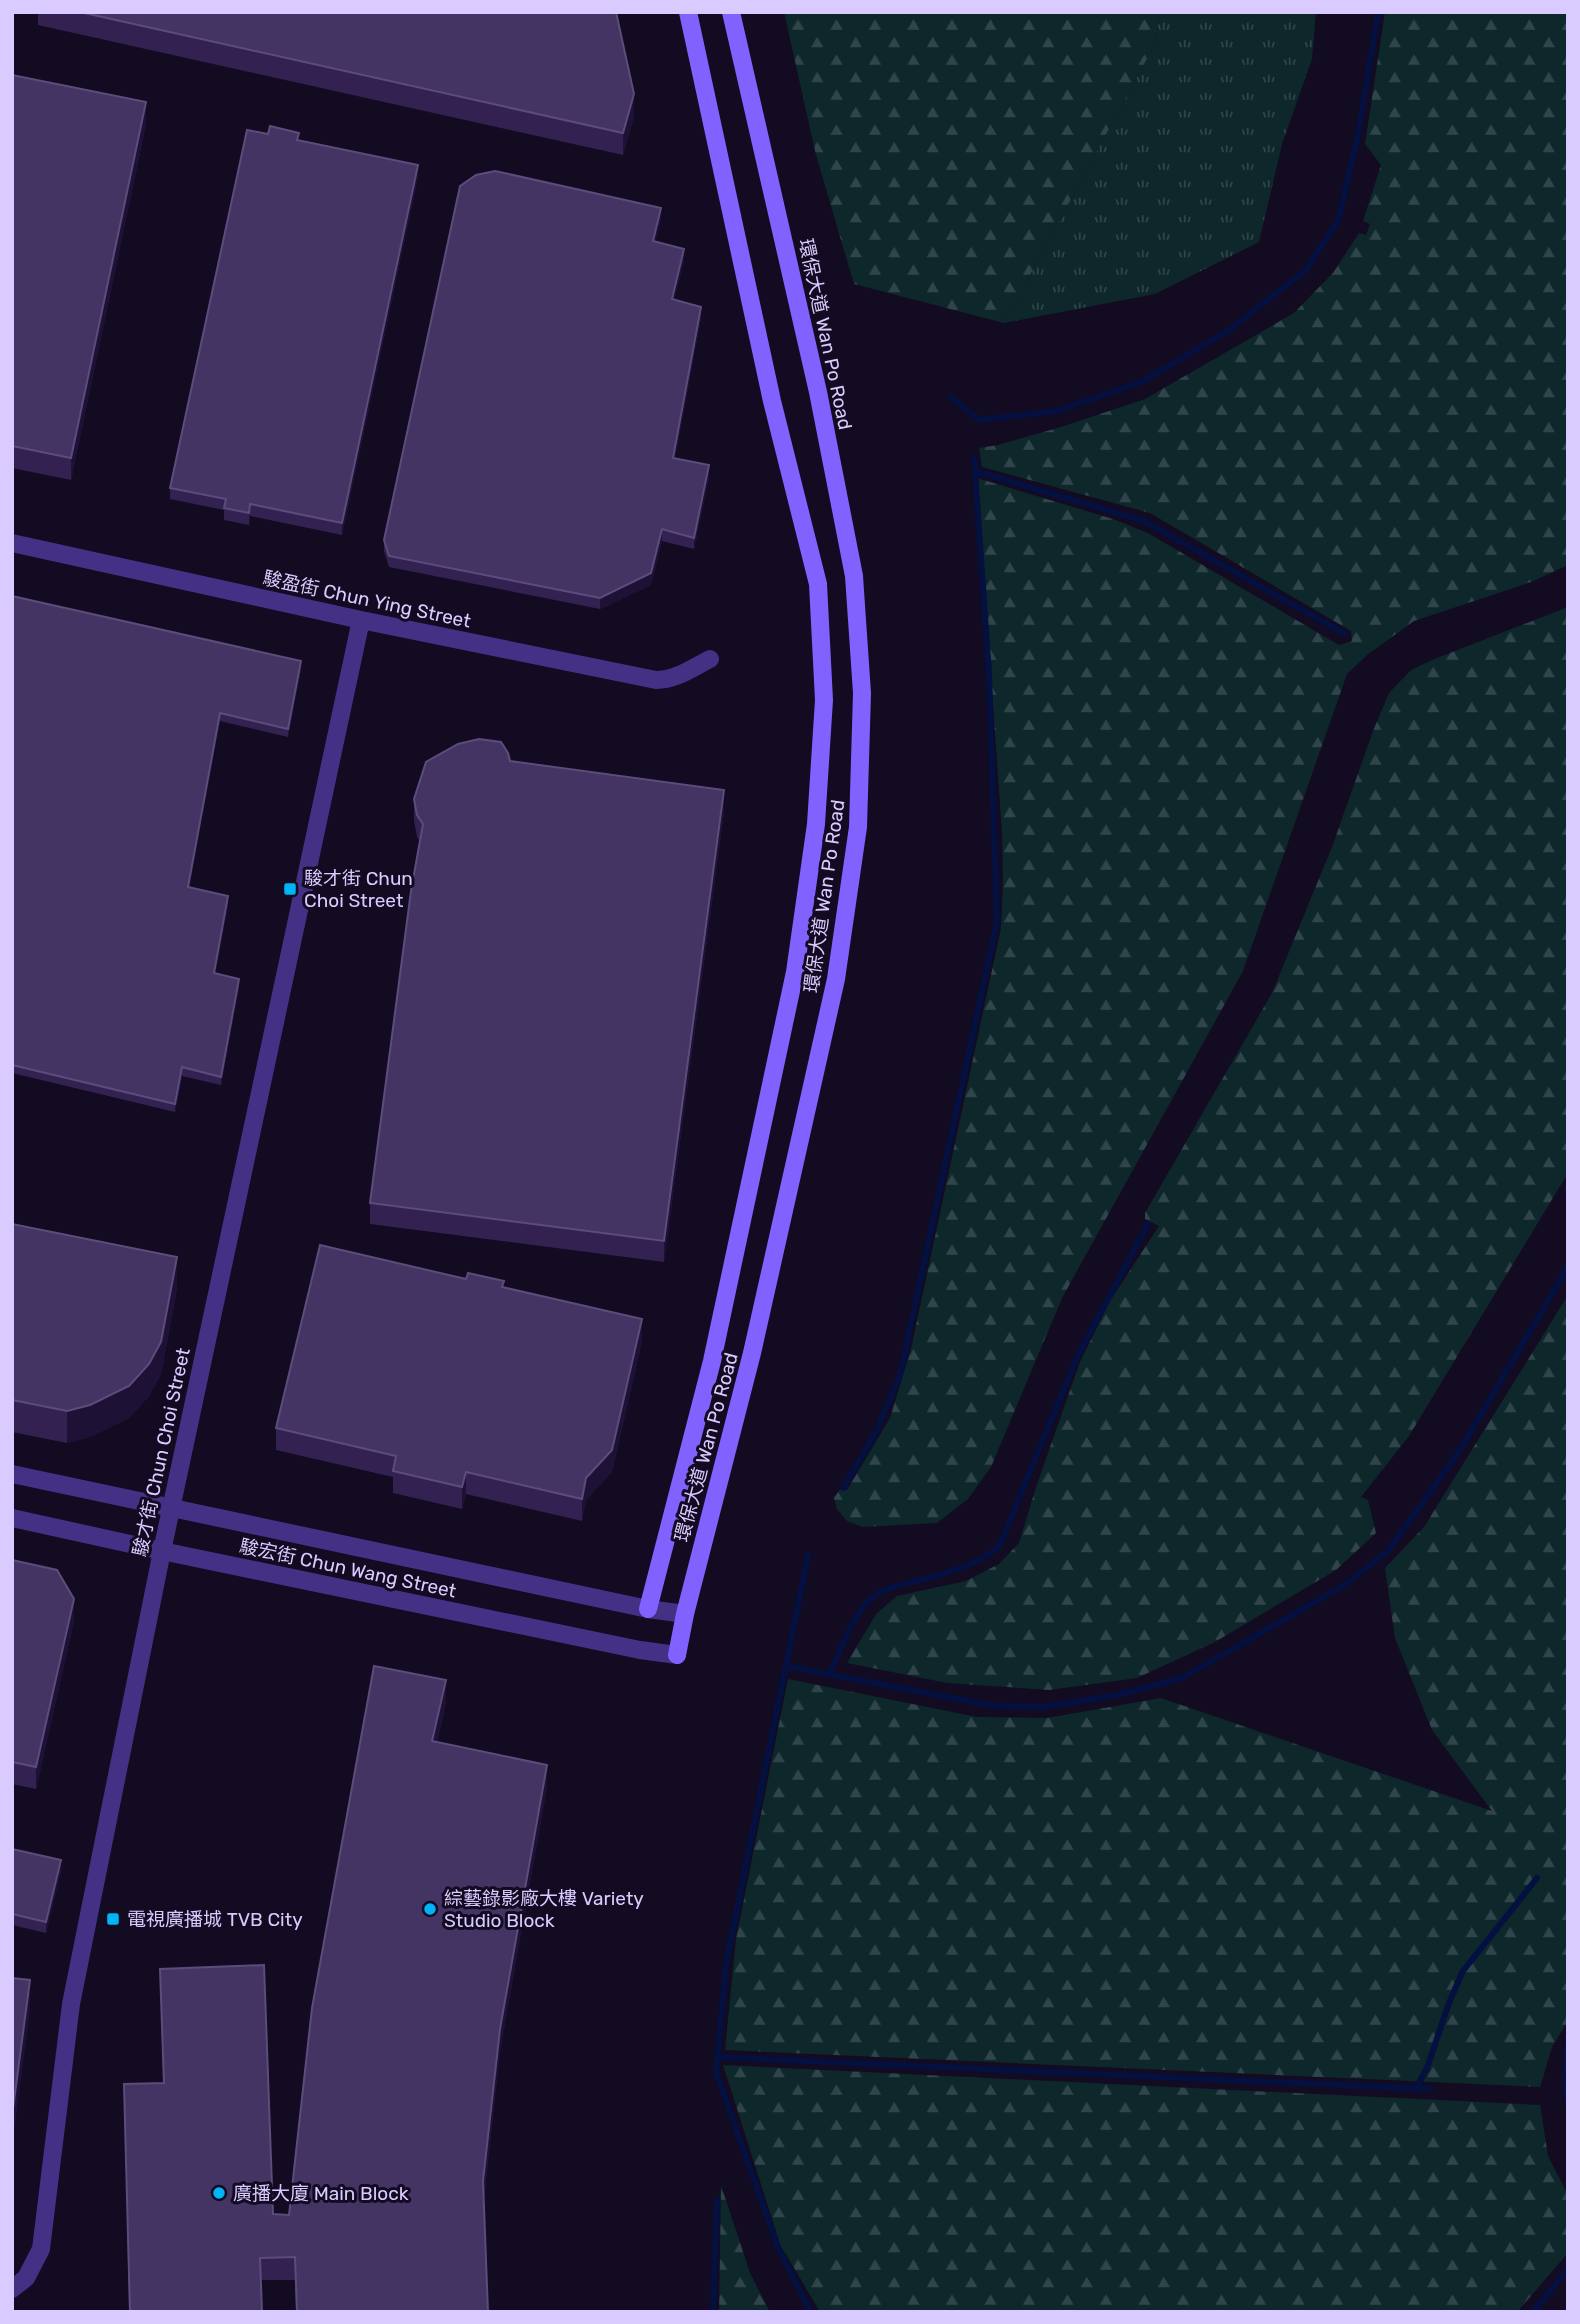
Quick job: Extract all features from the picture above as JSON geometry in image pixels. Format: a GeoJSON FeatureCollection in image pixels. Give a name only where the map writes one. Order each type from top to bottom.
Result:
{"type":"FeatureCollection","features":[{"type":"Feature","properties":{"kind":"main road","name":"環保大道 Wan Po Road"},"geometry":{"type":"LineString","coordinates":[[648,1609],[712,1361],[795,972],[816,824],[824,699],[818,584],[772,401],[688,12]]}},
{"type":"Feature","properties":{"kind":"main road","name":"環保大道 Wan Po Road"},"geometry":{"type":"LineString","coordinates":[[677,1655],[685,1614],[752,1353],[836,979],[858,827],[862,720],[854,576],[818,392],[731,12]]}},
{"type":"Feature","properties":{"kind":"street","name":"駿盈街 Chun Ying Street"},"geometry":{"type":"LineString","coordinates":[[12,542],[361,620],[656,680],[677,676],[710,659]]}},
{"type":"Feature","properties":{"kind":"street","name":"駿才街 Chun Choi Street"},"geometry":{"type":"LineString","coordinates":[[12,2289],[26,2278],[41,2249],[71,2004],[162,1552],[361,620]]}},
{"type":"Feature","properties":{"kind":"street","name":"駿宏街 Chun Wang Street"},"geometry":{"type":"LineString","coordinates":[[12,1474],[648,1609],[685,1614]]}},
{"type":"Feature","properties":{"kind":"street","name":"駿宏街 Chun Wang Street"},"geometry":{"type":"LineString","coordinates":[[12,1518],[162,1552],[640,1650],[677,1655]]}},
{"type":"Feature","properties":{"kind":"green space"},"geometry":{"type":"Polygon","coordinates":[[[784,12],[1160,12],[1155,44],[1004,323],[854,284],[816,155],[784,12]]]}},
{"type":"Feature","properties":{"kind":"green space"},"geometry":{"type":"Polygon","coordinates":[[[1160,12],[1316,12],[1312,59],[1282,144],[1259,242],[1155,294],[1004,323],[1155,44],[1160,12]]]}},
{"type":"Feature","properties":{"kind":"green space"},"geometry":{"type":"Polygon","coordinates":[[[1385,12],[1568,12],[1568,565],[1531,582],[1414,621],[1367,655],[1347,674],[1243,971],[1062,1298],[991,1467],[968,1499],[937,1523],[863,1527],[847,1521],[837,1509],[834,1498],[840,1489],[847,1490],[890,1418],[911,1349],[1001,928],[1002,832],[977,478],[1113,519],[1148,533],[1339,645],[1352,641],[1351,631],[1150,513],[982,467],[979,448],[1061,427],[1145,399],[1294,313],[1333,273],[1359,233],[1366,235],[1370,224],[1363,221],[1381,165],[1365,144],[1385,12]]]}},
{"type":"Feature","properties":{"kind":"green space"},"geometry":{"type":"Polygon","coordinates":[[[1568,607],[1568,1173],[1409,1436],[1361,1497],[1368,1500],[1376,1533],[1336,1570],[1215,1642],[1137,1678],[1049,1690],[947,1683],[847,1663],[876,1614],[897,1596],[966,1581],[999,1564],[1019,1543],[1080,1362],[1110,1301],[1159,1226],[1145,1219],[1145,1213],[1272,993],[1332,847],[1389,693],[1411,670],[1568,607]]]}},
{"type":"Feature","properties":{"kind":"green space"},"geometry":{"type":"Polygon","coordinates":[[[1568,1295],[1568,2021],[1552,2047],[1540,2087],[725,2050],[736,1939],[788,1679],[977,1717],[1047,1718],[1161,1698],[1492,1811],[1432,1730],[1395,1638],[1385,1568],[1424,1527],[1568,1295]]]}},
{"type":"Feature","properties":{"kind":"green space"},"geometry":{"type":"Polygon","coordinates":[[[723,2065],[1540,2105],[1548,2156],[1568,2195],[1568,2253],[1517,2312],[820,2312],[780,2244],[723,2065]]]}},
{"type":"Feature","properties":{"kind":"green space"},"geometry":{"type":"Polygon","coordinates":[[[721,2185],[750,2273],[770,2312],[719,2312],[721,2185]]]}},
{"type":"Feature","properties":{"kind":"building"},"geometry":{"type":"Polygon","coordinates":[[[80,12],[616,12],[634,94],[623,133],[80,12]]]}},
{"type":"Feature","properties":{"kind":"building"},"geometry":{"type":"Polygon","coordinates":[[[12,75],[146,102],[71,458],[12,446],[12,75]]]}},
{"type":"Feature","properties":{"kind":"building"},"geometry":{"type":"Polygon","coordinates":[[[270,126],[299,133],[297,140],[418,165],[342,523],[250,504],[249,513],[224,508],[226,499],[170,488],[247,130],[268,134],[270,126]]]}},
{"type":"Feature","properties":{"kind":"building"},"geometry":{"type":"Polygon","coordinates":[[[495,171],[661,208],[653,241],[684,249],[672,299],[701,307],[673,458],[709,465],[694,538],[662,529],[651,573],[600,598],[389,556],[384,540],[460,186],[476,175],[495,171]]]}},
{"type":"Feature","properties":{"kind":"building"},"geometry":{"type":"Polygon","coordinates":[[[12,596],[301,661],[288,729],[220,713],[188,887],[228,896],[214,973],[239,979],[221,1077],[182,1067],[175,1104],[12,1065],[12,596]]]}},
{"type":"Feature","properties":{"kind":"building"},"geometry":{"type":"Polygon","coordinates":[[[479,739],[501,742],[510,761],[724,790],[664,1241],[370,1203],[411,891],[423,824],[417,815],[414,799],[426,762],[458,744],[479,739]]]}},
{"type":"Feature","properties":{"kind":"building"},"geometry":{"type":"Polygon","coordinates":[[[12,1224],[177,1257],[161,1342],[149,1364],[129,1386],[90,1405],[67,1411],[12,1400],[12,1224]]]}},
{"type":"Feature","properties":{"kind":"building"},"geometry":{"type":"Polygon","coordinates":[[[320,1245],[466,1279],[468,1273],[504,1281],[502,1287],[642,1319],[612,1450],[586,1478],[582,1499],[466,1472],[462,1487],[393,1471],[396,1456],[276,1428],[320,1245]]]}},
{"type":"Feature","properties":{"kind":"building"},"geometry":{"type":"Polygon","coordinates":[[[12,1560],[57,1570],[74,1599],[36,1767],[12,1762],[12,1560]]]}},
{"type":"Feature","properties":{"kind":"building","name":"綜藝錄影廠大樓 Variety Studio Block"},"geometry":{"type":"Polygon","coordinates":[[[374,1666],[446,1680],[432,1741],[547,1765],[500,2029],[483,2181],[488,2312],[297,2312],[295,2257],[260,2258],[262,2312],[130,2312],[124,2084],[164,2083],[160,1969],[264,1965],[273,2214],[289,2215],[312,2008],[374,1666]]]}},
{"type":"Feature","properties":{"kind":"building"},"geometry":{"type":"Polygon","coordinates":[[[12,1849],[61,1860],[46,1922],[12,1914],[12,1849]]]}},
{"type":"Feature","properties":{"kind":"building"},"geometry":{"type":"Polygon","coordinates":[[[12,1978],[30,1980],[12,2116],[12,1978]]]}},
{"type":"Feature","properties":{"kind":"waterway"},"geometry":{"type":"LineString","coordinates":[[952,398],[980,420],[1057,411],[1142,382],[1232,328],[1305,271],[1338,221],[1358,135],[1378,12]]}},
{"type":"Feature","properties":{"kind":"waterway"},"geometry":{"type":"LineString","coordinates":[[843,1488],[876,1432],[900,1375],[997,921],[989,674],[974,458]]}},
{"type":"Feature","properties":{"kind":"waterway"},"geometry":{"type":"LineString","coordinates":[[975,471],[1144,521],[1345,634]]}},
{"type":"Feature","properties":{"kind":"waterway"},"geometry":{"type":"LineString","coordinates":[[829,1674],[855,1618],[874,1596],[889,1588],[964,1567],[999,1547],[1078,1355],[1148,1224]]}},
{"type":"Feature","properties":{"kind":"waterway"},"geometry":{"type":"LineString","coordinates":[[786,1666],[994,1706],[1042,1707],[1118,1695],[1182,1678],[1343,1586],[1388,1551],[1458,1453],[1568,1267]]}},
{"type":"Feature","properties":{"kind":"waterway"},"geometry":{"type":"LineString","coordinates":[[808,1555],[726,1964],[716,2072],[778,2248],[811,2312]]}},
{"type":"Feature","properties":{"kind":"waterway"},"geometry":{"type":"LineString","coordinates":[[1416,2088],[1427,2068],[1463,1971],[1537,1878]]}},
{"type":"Feature","properties":{"kind":"waterway"},"geometry":{"type":"LineString","coordinates":[[1568,2037],[1565,2078],[1568,2104]]}},
{"type":"Feature","properties":{"kind":"waterway"},"geometry":{"type":"LineString","coordinates":[[717,2057],[1429,2089]]}},
{"type":"Feature","properties":{"kind":"waterway"},"geometry":{"type":"LineString","coordinates":[[713,2312],[717,2200]]}},
{"type":"Feature","properties":{"kind":"waterway"},"geometry":{"type":"LineString","coordinates":[[1533,2312],[1568,2269]]}},
{"type":"Feature","properties":{"kind":"place","name":"駿才街 Chun Choi Street"},"geometry":{"type":"Point","coordinates":[290,889]}},
{"type":"Feature","properties":{"kind":"place","name":"綜藝錄影廠大樓 Variety Studio Block"},"geometry":{"type":"Point","coordinates":[430,1909]}},
{"type":"Feature","properties":{"kind":"place","name":"電視廣播城 TVB City"},"geometry":{"type":"Point","coordinates":[113,1919]}},
{"type":"Feature","properties":{"kind":"place","name":"廣播大廈 Main Block"},"geometry":{"type":"Point","coordinates":[219,2193]}}]}
